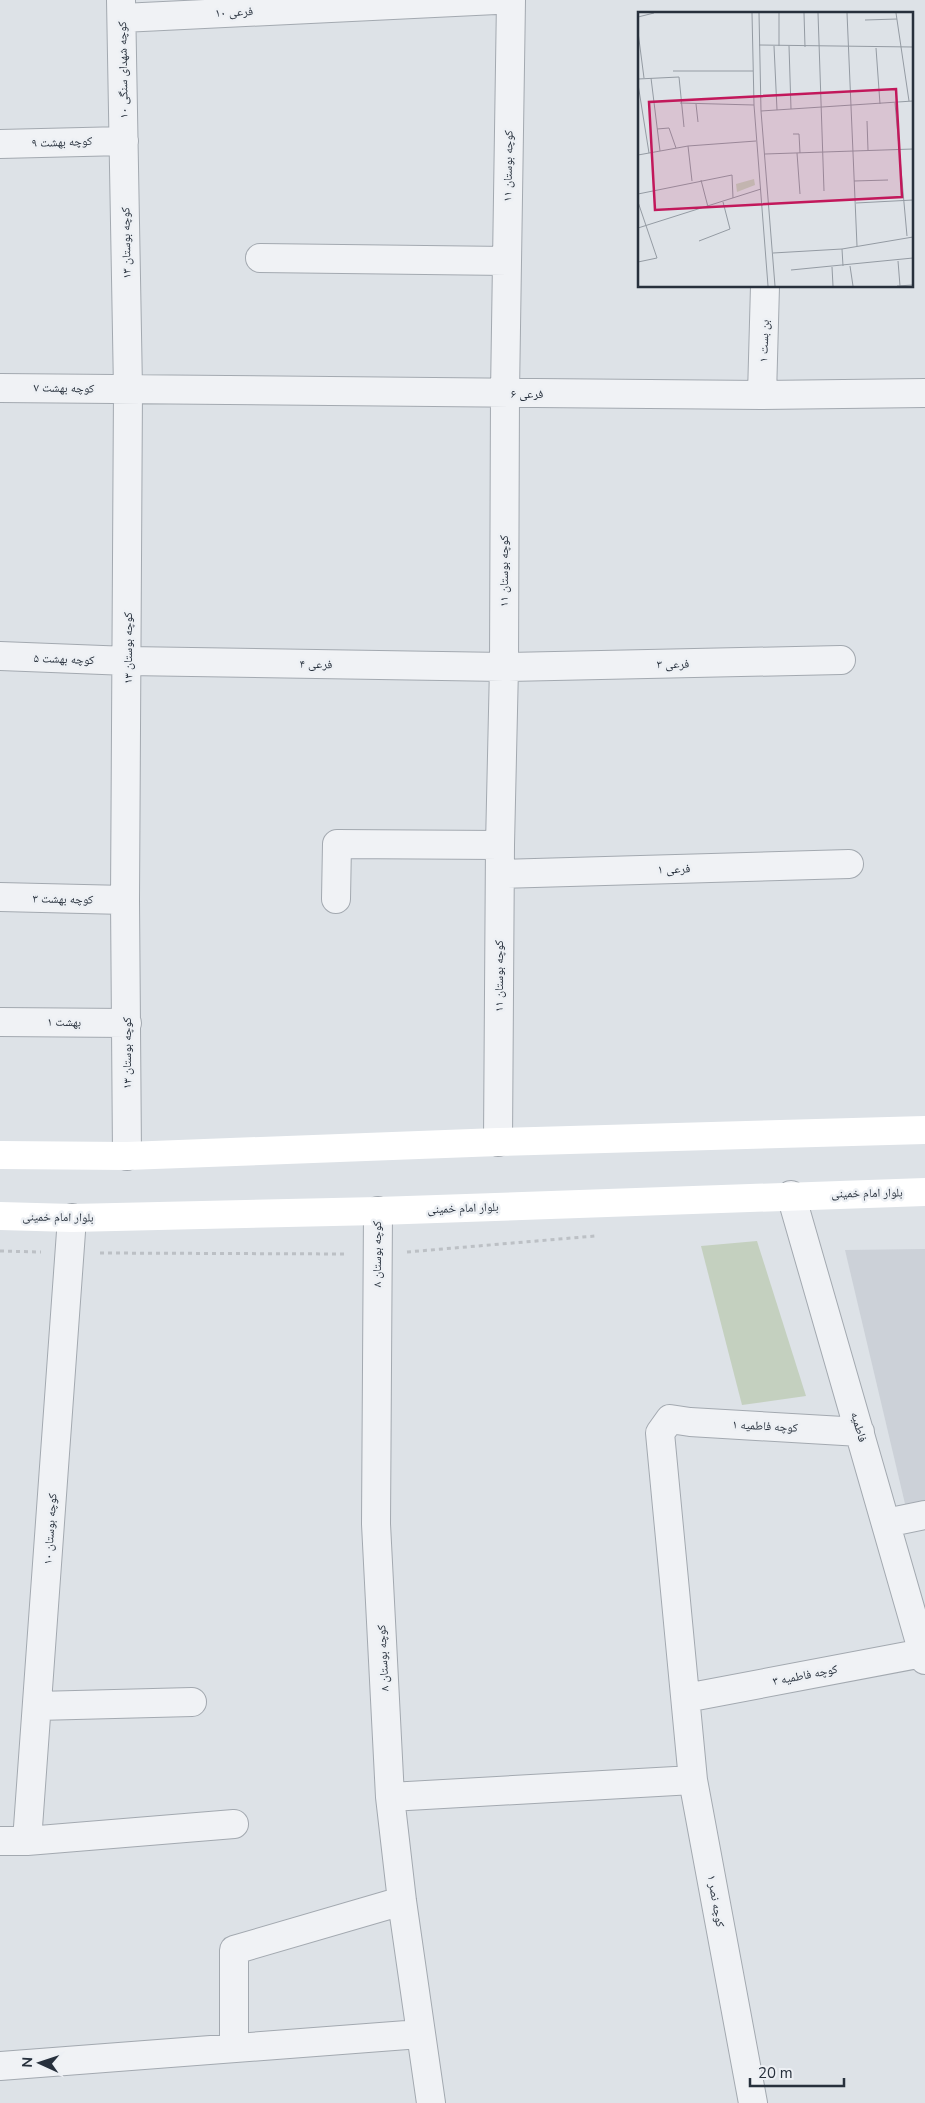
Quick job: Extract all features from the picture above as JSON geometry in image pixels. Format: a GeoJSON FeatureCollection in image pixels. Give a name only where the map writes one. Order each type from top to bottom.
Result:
{"type":"FeatureCollection","features":[{"type":"Feature","properties":{"kind":"street","name":"فرعی ۱۰"},"geometry":{"type":"LineString","coordinates":[[122,9],[496,0]]}},
{"type":"Feature","properties":{"kind":"street","name":"کوچه بوستان ۱۱"},"geometry":{"type":"LineString","coordinates":[[498,1142],[500,845],[504,667],[505,393],[511,0]]}},
{"type":"Feature","properties":{"kind":"street","name":"کوچه شهدای سنگی ۱۰"},"geometry":{"type":"LineString","coordinates":[[122,9],[124,140]]}},
{"type":"Feature","properties":{"kind":"street","name":"کوچه بهشت ۹"},"geometry":{"type":"LineString","coordinates":[[0,144],[124,140]]}},
{"type":"Feature","properties":{"kind":"street","name":"کوچه بوستان ۱۳"},"geometry":{"type":"LineString","coordinates":[[124,140],[128,389],[127,1156]]}},
{"type":"Feature","properties":{"kind":"street"},"geometry":{"type":"LineString","coordinates":[[260,258],[507,261]]}},
{"type":"Feature","properties":{"kind":"street","name":"بن بست ۱"},"geometry":{"type":"LineString","coordinates":[[762,396],[766,288]]}},
{"type":"Feature","properties":{"kind":"street","name":"کوچه بهشت ۷"},"geometry":{"type":"LineString","coordinates":[[0,388],[128,389]]}},
{"type":"Feature","properties":{"kind":"street","name":"فرعی ۶"},"geometry":{"type":"LineString","coordinates":[[128,389],[762,396],[925,393]]}},
{"type":"Feature","properties":{"kind":"street","name":"کوچه بهشت ۵"},"geometry":{"type":"LineString","coordinates":[[0,656],[128,661]]}},
{"type":"Feature","properties":{"kind":"street","name":"فرعی ۳"},"geometry":{"type":"LineString","coordinates":[[504,667],[841,660]]}},
{"type":"Feature","properties":{"kind":"street","name":"فرعی ۴"},"geometry":{"type":"LineString","coordinates":[[128,661],[504,667]]}},
{"type":"Feature","properties":{"kind":"street"},"geometry":{"type":"LineString","coordinates":[[336,899],[337,844],[500,845]]}},
{"type":"Feature","properties":{"kind":"street","name":"فرعی ۱"},"geometry":{"type":"LineString","coordinates":[[500,874],[849,864]]}},
{"type":"Feature","properties":{"kind":"street","name":"کوچه بهشت ۳"},"geometry":{"type":"LineString","coordinates":[[0,898],[126,900]]}},
{"type":"Feature","properties":{"kind":"street","name":"بهشت ۱"},"geometry":{"type":"LineString","coordinates":[[0,1022],[127,1023]]}},
{"type":"Feature","properties":{"kind":"street"},"geometry":{"type":"LineString","coordinates":[[0,1155],[127,1156],[498,1142],[925,1130]]}},
{"type":"Feature","properties":{"kind":"street","name":"بلوار امام خمینی"},"geometry":{"type":"LineString","coordinates":[[0,1216],[72,1218],[378,1211],[791,1195],[925,1192]]}},
{"type":"Feature","properties":{"kind":"street","name":"فاطمیه"},"geometry":{"type":"LineString","coordinates":[[791,1195],[924,1656]]}},
{"type":"Feature","properties":{"kind":"street","name":"کوچه بوستان ۸"},"geometry":{"type":"LineString","coordinates":[[378,1211],[376,1524],[390,1797],[402,1902],[431,2103]]}},
{"type":"Feature","properties":{"kind":"street","name":"کوچه بوستان ۱۰"},"geometry":{"type":"LineString","coordinates":[[27,1841],[72,1218]]}},
{"type":"Feature","properties":{"kind":"street","name":"کوچه فاطمیه ۱"},"geometry":{"type":"LineString","coordinates":[[670,1419],[690,1422],[860,1432]]}},
{"type":"Feature","properties":{"kind":"street","name":"کوچه نصر ۱"},"geometry":{"type":"LineString","coordinates":[[670,1419],[660,1433],[693,1780],[753,2103]]}},
{"type":"Feature","properties":{"kind":"street"},"geometry":{"type":"LineString","coordinates":[[886,1523],[925,1515]]}},
{"type":"Feature","properties":{"kind":"street","name":"کوچه فاطمیه ۳"},"geometry":{"type":"LineString","coordinates":[[686,1698],[924,1656]]}},
{"type":"Feature","properties":{"kind":"street"},"geometry":{"type":"LineString","coordinates":[[37,1706],[192,1702]]}},
{"type":"Feature","properties":{"kind":"street"},"geometry":{"type":"LineString","coordinates":[[390,1797],[693,1780]]}},
{"type":"Feature","properties":{"kind":"street"},"geometry":{"type":"LineString","coordinates":[[0,1841],[27,1841],[234,1824]]}},
{"type":"Feature","properties":{"kind":"street"},"geometry":{"type":"LineString","coordinates":[[234,2048],[234,1950],[402,1902]]}},
{"type":"Feature","properties":{"kind":"street"},"geometry":{"type":"LineString","coordinates":[[0,2066],[420,2034]]}},
{"type":"Feature","properties":{"kind":"path"},"geometry":{"type":"LineString","coordinates":[[0,1251],[378,1254],[602,1235]]}},
{"type":"Feature","properties":{"kind":"shaded area"},"geometry":{"type":"Polygon","coordinates":[[[925,1249],[925,1502],[906,1508],[845,1250],[925,1249]]]}},
{"type":"Feature","properties":{"kind":"green space"},"geometry":{"type":"Polygon","coordinates":[[[757,1241],[806,1396],[742,1405],[701,1246],[757,1241]]]}}]}
